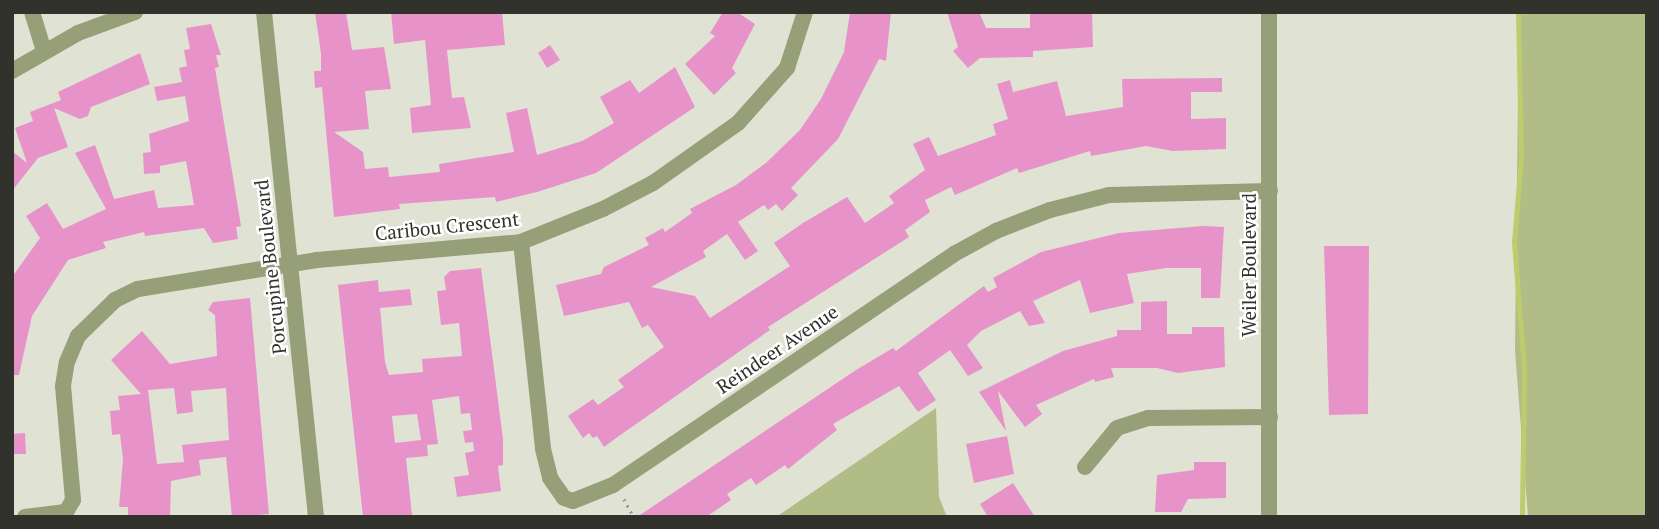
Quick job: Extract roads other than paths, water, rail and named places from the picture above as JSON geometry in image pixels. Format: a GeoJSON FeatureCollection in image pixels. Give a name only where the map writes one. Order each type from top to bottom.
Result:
{"type":"FeatureCollection","features":[{"type":"Feature","properties":{"kind":"street"},"geometry":{"type":"LineString","coordinates":[[32,12],[44,51]]}},
{"type":"Feature","properties":{"kind":"street"},"geometry":{"type":"LineString","coordinates":[[12,71],[44,51],[135,12]]}},
{"type":"Feature","properties":{"kind":"street","name":"Porcupine Boulevard"},"geometry":{"type":"LineString","coordinates":[[264,12],[316,517]]}},
{"type":"Feature","properties":{"kind":"street","name":"Caribou Crescent"},"geometry":{"type":"LineString","coordinates":[[25,517],[66,512],[73,500],[63,386],[74,344],[95,314],[138,289],[292,264],[521,242],[643,188],[738,123],[787,68],[805,12]]}},
{"type":"Feature","properties":{"kind":"street","name":"Weiler Boulevard"},"geometry":{"type":"LineString","coordinates":[[1269,12],[1269,517]]}},
{"type":"Feature","properties":{"kind":"street","name":"Reindeer Avenue"},"geometry":{"type":"LineString","coordinates":[[521,242],[543,449],[550,478],[564,498],[573,501],[614,484],[954,254],[1009,226],[1074,202],[1109,195],[1270,191]]}},
{"type":"Feature","properties":{"kind":"street"},"geometry":{"type":"LineString","coordinates":[[1085,467],[1117,428],[1148,418],[1270,417]]}},
{"type":"Feature","properties":{"kind":"waterway"},"geometry":{"type":"LineString","coordinates":[[1518,12],[1521,158],[1514,242],[1524,369],[1522,517]]}}]}
